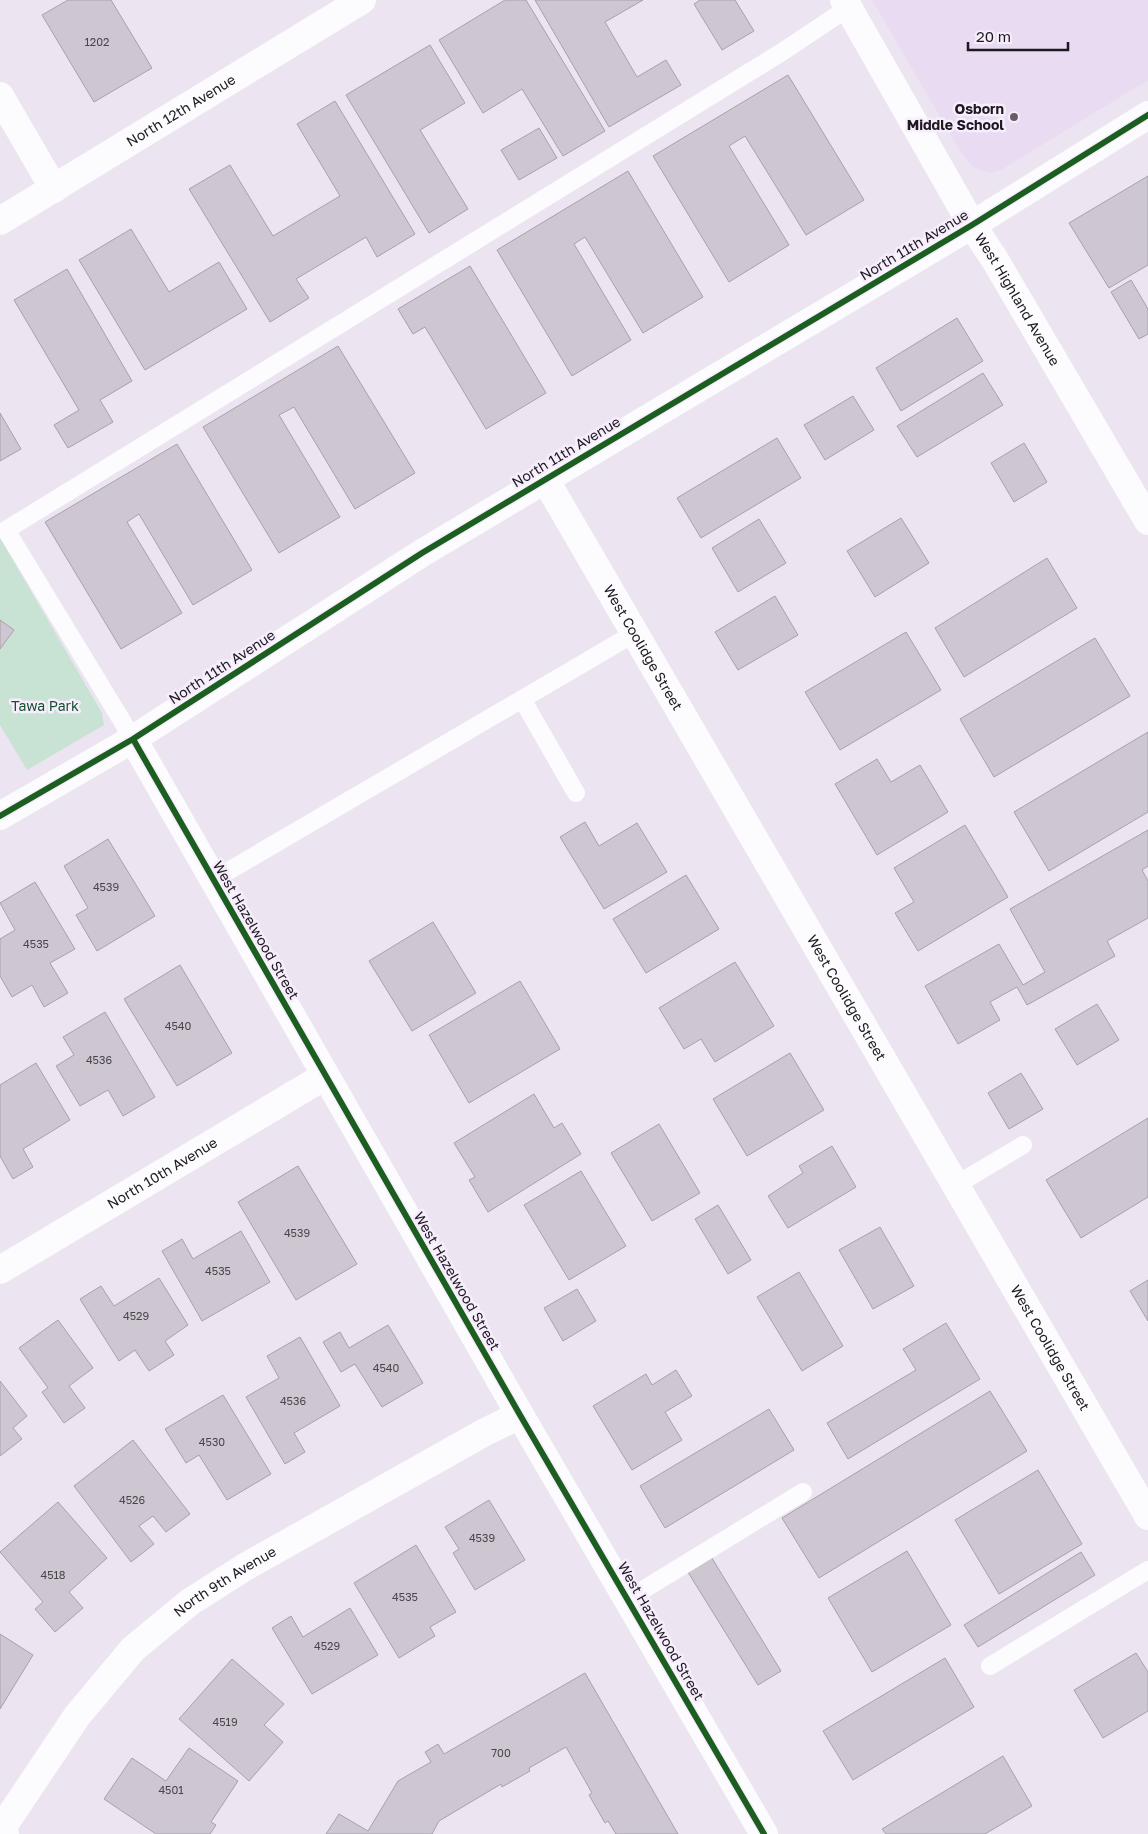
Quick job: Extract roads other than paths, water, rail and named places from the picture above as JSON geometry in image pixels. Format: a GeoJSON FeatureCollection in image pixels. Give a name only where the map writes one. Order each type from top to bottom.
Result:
{"type":"FeatureCollection","features":[{"type":"Feature","properties":{"kind":"street","name":"North 12th Avenue"},"geometry":{"type":"LineString","coordinates":[[0,221],[362,0]]}},
{"type":"Feature","properties":{"kind":"street","name":"West Highland Avenue"},"geometry":{"type":"LineString","coordinates":[[846,4],[972,225],[1148,520]]}},
{"type":"Feature","properties":{"kind":"street"},"geometry":{"type":"LineString","coordinates":[[0,96],[54,189]]}},
{"type":"Feature","properties":{"kind":"street","name":"North 11th Avenue"},"geometry":{"type":"LineString","coordinates":[[0,816],[133,739],[422,552],[972,225],[1148,114]]}},
{"type":"Feature","properties":{"kind":"street","name":"West Coolidge Street"},"geometry":{"type":"LineString","coordinates":[[545,479],[1148,1516]]}},
{"type":"Feature","properties":{"kind":"street","name":"West Hazelwood Street"},"geometry":{"type":"LineString","coordinates":[[133,739],[520,1416],[764,1834]]}},
{"type":"Feature","properties":{"kind":"street","name":"North 10th Avenue"},"geometry":{"type":"LineString","coordinates":[[0,1270],[325,1076]]}},
{"type":"Feature","properties":{"kind":"street","name":"North 9th Avenue"},"geometry":{"type":"LineString","coordinates":[[0,1831],[77,1716],[133,1649],[190,1602],[245,1567],[485,1432],[520,1416]]}},
{"type":"Feature","properties":{"kind":"street"},"geometry":{"type":"LineString","coordinates":[[0,1831],[5,1834]]}},
{"type":"Feature","properties":{"kind":"lane"},"geometry":{"type":"LineString","coordinates":[[133,739],[6,530],[782,52],[846,4]]}},
{"type":"Feature","properties":{"kind":"lane"},"geometry":{"type":"LineString","coordinates":[[213,880],[635,633]]}},
{"type":"Feature","properties":{"kind":"lane"},"geometry":{"type":"LineString","coordinates":[[522,699],[576,793]]}},
{"type":"Feature","properties":{"kind":"lane"},"geometry":{"type":"LineString","coordinates":[[956,1185],[1023,1145]]}},
{"type":"Feature","properties":{"kind":"lane"},"geometry":{"type":"LineString","coordinates":[[628,1599],[803,1492]]}},
{"type":"Feature","properties":{"kind":"lane"},"geometry":{"type":"LineString","coordinates":[[990,1666],[1148,1570]]}},
{"type":"Feature","properties":{"kind":"place","name":"Osborn Middle School"},"geometry":{"type":"Point","coordinates":[1014,117]}},
{"type":"Feature","properties":{"kind":"park label","name":"Tawa Park"},"geometry":{"type":"Point","coordinates":[45,706]}}]}
